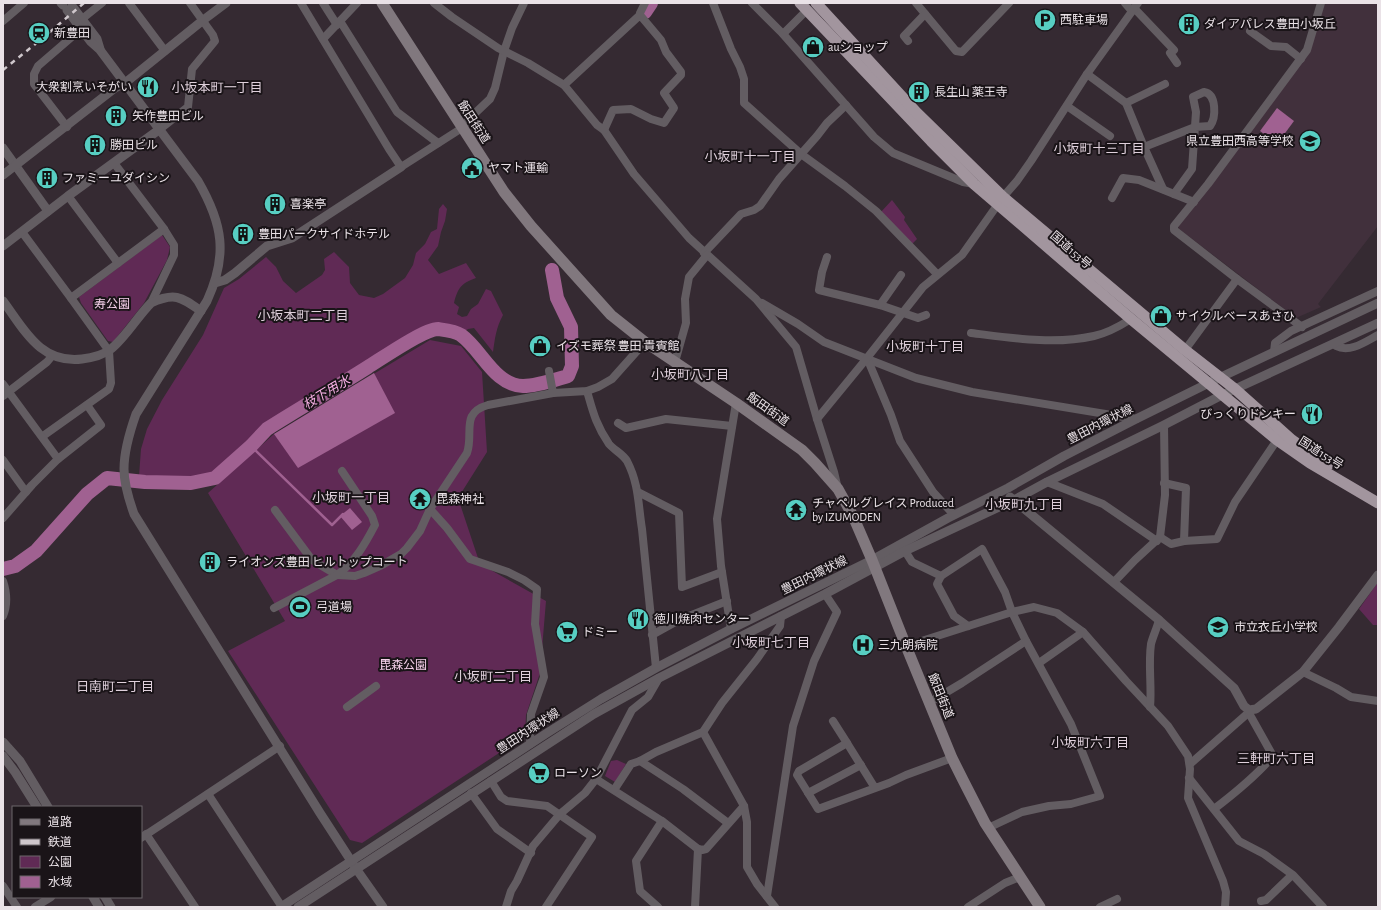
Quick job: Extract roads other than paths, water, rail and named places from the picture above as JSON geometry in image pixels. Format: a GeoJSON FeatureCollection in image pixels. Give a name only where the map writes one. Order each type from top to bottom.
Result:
{"type":"FeatureCollection","features":[{"type":"Feature","properties":{"kind":"highway","name":"国道153号"},"geometry":{"type":"LineString","coordinates":[[816,3],[917,113],[1001,201],[1131,319],[1277,440],[1310,463],[1378,503]]}},
{"type":"Feature","properties":{"kind":"highway","name":"国道153号"},"geometry":{"type":"LineString","coordinates":[[803,6],[931,141],[974,184],[1001,201],[1219,378],[1235,389],[1292,440],[1342,475],[1352,487]]}},
{"type":"Feature","properties":{"kind":"main road","name":"飯田街道"},"geometry":{"type":"LineString","coordinates":[[382,3],[504,192],[531,226],[611,315],[645,342],[736,403],[802,450],[838,489],[853,516],[874,563],[952,758],[988,828],[1040,907]]}},
{"type":"Feature","properties":{"kind":"street"},"geometry":{"type":"LineString","coordinates":[[3,21],[24,3]]}},
{"type":"Feature","properties":{"kind":"street"},"geometry":{"type":"LineString","coordinates":[[82,19],[102,3]]}},
{"type":"Feature","properties":{"kind":"street"},"geometry":{"type":"LineString","coordinates":[[129,3],[165,51]]}},
{"type":"Feature","properties":{"kind":"street"},"geometry":{"type":"LineString","coordinates":[[3,246],[188,107],[192,70],[215,41],[213,35],[190,3]]}},
{"type":"Feature","properties":{"kind":"street"},"geometry":{"type":"LineString","coordinates":[[3,175],[67,127],[115,88],[125,83],[226,3]]}},
{"type":"Feature","properties":{"kind":"street"},"geometry":{"type":"LineString","coordinates":[[301,3],[401,167]]}},
{"type":"Feature","properties":{"kind":"street"},"geometry":{"type":"LineString","coordinates":[[323,3],[397,112],[438,143]]}},
{"type":"Feature","properties":{"kind":"street"},"geometry":{"type":"LineString","coordinates":[[323,39],[357,3]]}},
{"type":"Feature","properties":{"kind":"street"},"geometry":{"type":"LineString","coordinates":[[434,3],[498,48],[564,85],[597,125],[604,130],[634,174],[689,238],[756,299],[796,347],[838,489]]}},
{"type":"Feature","properties":{"kind":"street"},"geometry":{"type":"LineString","coordinates":[[215,283],[225,280],[267,246],[292,238],[462,128],[490,99],[495,88],[504,51],[512,28],[524,3]]}},
{"type":"Feature","properties":{"kind":"street"},"geometry":{"type":"LineString","coordinates":[[564,85],[640,16],[645,3]]}},
{"type":"Feature","properties":{"kind":"street"},"geometry":{"type":"LineString","coordinates":[[713,3],[744,79],[744,103],[801,154],[876,210],[937,274]]}},
{"type":"Feature","properties":{"kind":"street"},"geometry":{"type":"LineString","coordinates":[[752,3],[783,34],[874,137],[893,153],[963,182],[974,184]]}},
{"type":"Feature","properties":{"kind":"street"},"geometry":{"type":"LineString","coordinates":[[916,3],[956,51],[962,52],[1009,3]]}},
{"type":"Feature","properties":{"kind":"street"},"geometry":{"type":"LineString","coordinates":[[1124,3],[1135,7],[1174,50],[1170,53],[1177,63]]}},
{"type":"Feature","properties":{"kind":"street"},"geometry":{"type":"LineString","coordinates":[[1302,327],[1174,230],[1174,226],[1194,202],[1307,50],[1321,3]]}},
{"type":"Feature","properties":{"kind":"street"},"geometry":{"type":"LineString","coordinates":[[66,6],[82,19],[97,39],[100,50]]}},
{"type":"Feature","properties":{"kind":"street"},"geometry":{"type":"LineString","coordinates":[[66,6],[81,29],[91,42],[100,50],[198,181],[216,218],[221,250],[215,283],[201,311],[136,414],[129,433],[124,468],[131,503],[138,520],[280,746],[320,813],[383,907]]}},
{"type":"Feature","properties":{"kind":"street"},"geometry":{"type":"LineString","coordinates":[[783,34],[803,6]]}},
{"type":"Feature","properties":{"kind":"street"},"geometry":{"type":"LineString","coordinates":[[817,419],[923,287],[962,255],[1031,162],[1087,74],[1135,7]]}},
{"type":"Feature","properties":{"kind":"street"},"geometry":{"type":"LineString","coordinates":[[908,41],[904,36],[925,14]]}},
{"type":"Feature","properties":{"kind":"street"},"geometry":{"type":"LineString","coordinates":[[604,130],[613,110],[631,109],[651,119],[664,123],[674,108],[664,93],[681,72],[666,52],[661,40],[640,16]]}},
{"type":"Feature","properties":{"kind":"street"},"geometry":{"type":"LineString","coordinates":[[67,127],[34,84],[34,74],[38,66],[81,29]]}},
{"type":"Feature","properties":{"kind":"street"},"geometry":{"type":"LineString","coordinates":[[1250,31],[1271,46],[1286,47],[1301,59]]}},
{"type":"Feature","properties":{"kind":"street"},"geometry":{"type":"LineString","coordinates":[[1087,74],[1126,104],[1163,188]]}},
{"type":"Feature","properties":{"kind":"street"},"geometry":{"type":"LineString","coordinates":[[1126,104],[1165,84]]}},
{"type":"Feature","properties":{"kind":"street"},"geometry":{"type":"LineString","coordinates":[[676,362],[686,323],[686,299],[689,277],[705,254],[741,214],[754,210],[760,206],[779,179],[817,136],[826,123],[846,105]]}},
{"type":"Feature","properties":{"kind":"street"},"geometry":{"type":"LineString","coordinates":[[1067,106],[1110,136]]}},
{"type":"Feature","properties":{"kind":"street"},"geometry":{"type":"LineString","coordinates":[[1144,147],[1196,127],[1192,169],[1174,194]]}},
{"type":"Feature","properties":{"kind":"street"},"geometry":{"type":"LineString","coordinates":[[3,148],[48,211]]}},
{"type":"Feature","properties":{"kind":"street"},"geometry":{"type":"LineString","coordinates":[[937,171],[949,158]]}},
{"type":"Feature","properties":{"kind":"street"},"geometry":{"type":"LineString","coordinates":[[3,301],[42,350],[52,356],[78,360],[93,357],[109,351],[151,303],[174,255],[174,245],[164,229],[114,163]]}},
{"type":"Feature","properties":{"kind":"street"},"geometry":{"type":"LineString","coordinates":[[1112,198],[1123,178],[1139,180],[1163,188],[1194,202]]}},
{"type":"Feature","properties":{"kind":"street"},"geometry":{"type":"LineString","coordinates":[[68,196],[118,263]]}},
{"type":"Feature","properties":{"kind":"street"},"geometry":{"type":"LineString","coordinates":[[72,298],[164,229]]}},
{"type":"Feature","properties":{"kind":"street"},"geometry":{"type":"LineString","coordinates":[[22,232],[72,298],[109,351],[111,383],[109,389],[42,436]]}},
{"type":"Feature","properties":{"kind":"street"},"geometry":{"type":"LineString","coordinates":[[827,257],[822,272],[819,290],[880,305],[918,318],[926,315]]}},
{"type":"Feature","properties":{"kind":"street"},"geometry":{"type":"LineString","coordinates":[[880,305],[901,274]]}},
{"type":"Feature","properties":{"kind":"street"},"geometry":{"type":"LineString","coordinates":[[1185,350],[1237,279]]}},
{"type":"Feature","properties":{"kind":"street"},"geometry":{"type":"LineString","coordinates":[[1274,352],[1276,343],[1291,332],[1378,291]]}},
{"type":"Feature","properties":{"kind":"street"},"geometry":{"type":"LineString","coordinates":[[151,303],[168,297],[177,297],[201,311]]}},
{"type":"Feature","properties":{"kind":"street"},"geometry":{"type":"LineString","coordinates":[[756,299],[798,324],[824,342],[916,378],[951,387],[1065,408],[1136,419]]}},
{"type":"Feature","properties":{"kind":"street","name":"豊田内環状線"},"geometry":{"type":"LineString","coordinates":[[281,907],[355,866],[491,781],[594,714],[659,678],[825,594],[954,515],[1003,491],[1064,456],[1136,419],[1378,303]]}},
{"type":"Feature","properties":{"kind":"street"},"geometry":{"type":"LineString","coordinates":[[971,333],[1037,341],[1070,339],[1096,336],[1117,328],[1131,319]]}},
{"type":"Feature","properties":{"kind":"street","name":"豊田内環状線"},"geometry":{"type":"LineString","coordinates":[[298,907],[530,744],[600,699],[656,668],[731,629],[1014,500],[1222,395],[1378,323]]}},
{"type":"Feature","properties":{"kind":"street"},"geometry":{"type":"LineString","coordinates":[[1335,343],[1336,346],[1340,348],[1348,349],[1378,336]]}},
{"type":"Feature","properties":{"kind":"street"},"geometry":{"type":"LineString","coordinates":[[275,510],[312,560],[337,575],[355,576],[382,565],[401,554],[413,541],[430,509],[467,453],[469,448],[470,419],[475,410],[488,405],[553,393],[587,391],[598,387],[612,378],[645,342]]}},
{"type":"Feature","properties":{"kind":"street"},"geometry":{"type":"LineString","coordinates":[[6,394],[47,362],[52,356]]}},
{"type":"Feature","properties":{"kind":"street"},"geometry":{"type":"LineString","coordinates":[[867,358],[891,415],[900,441],[933,492],[954,515]]}},
{"type":"Feature","properties":{"kind":"street"},"geometry":{"type":"LineString","coordinates":[[549,371],[553,393]]}},
{"type":"Feature","properties":{"kind":"street"},"geometry":{"type":"LineString","coordinates":[[3,384],[6,394],[42,436],[58,459]]}},
{"type":"Feature","properties":{"kind":"street"},"geometry":{"type":"LineString","coordinates":[[587,391],[598,426],[610,445],[626,460],[638,492],[656,668]]}},
{"type":"Feature","properties":{"kind":"street"},"geometry":{"type":"LineString","coordinates":[[731,629],[722,572],[717,519],[736,403]]}},
{"type":"Feature","properties":{"kind":"street"},"geometry":{"type":"LineString","coordinates":[[3,518],[58,459],[101,425],[87,405]]}},
{"type":"Feature","properties":{"kind":"street"},"geometry":{"type":"LineString","coordinates":[[618,424],[626,428],[666,419],[732,426]]}},
{"type":"Feature","properties":{"kind":"street"},"geometry":{"type":"LineString","coordinates":[[1114,582],[1158,539],[1165,495],[1164,425]]}},
{"type":"Feature","properties":{"kind":"street"},"geometry":{"type":"LineString","coordinates":[[1047,482],[1103,504],[1158,539],[1171,544],[1184,541],[1216,539],[1235,502],[1277,440]]}},
{"type":"Feature","properties":{"kind":"street"},"geometry":{"type":"LineString","coordinates":[[3,460],[26,492]]}},
{"type":"Feature","properties":{"kind":"street"},"geometry":{"type":"LineString","coordinates":[[274,608],[337,575],[347,568],[362,549],[375,525],[372,516],[342,470]]}},
{"type":"Feature","properties":{"kind":"street"},"geometry":{"type":"LineString","coordinates":[[1164,483],[1186,488],[1184,541]]}},
{"type":"Feature","properties":{"kind":"street"},"geometry":{"type":"LineString","coordinates":[[1003,491],[1159,620],[1234,688],[1244,706],[1249,710],[1250,715],[1273,756],[1262,769],[1232,796],[1214,809]]}},
{"type":"Feature","properties":{"kind":"street"},"geometry":{"type":"LineString","coordinates":[[638,492],[680,512],[682,588],[722,572]]}},
{"type":"Feature","properties":{"kind":"street"},"geometry":{"type":"LineString","coordinates":[[430,509],[470,558],[508,572],[537,589],[535,624],[544,677],[531,714],[530,744]]}},
{"type":"Feature","properties":{"kind":"street"},"geometry":{"type":"LineString","coordinates":[[968,626],[954,616],[937,584],[941,576],[982,549],[1005,592],[1012,612],[1026,641],[1070,724],[1100,796],[1071,804],[1049,806],[1022,812],[988,828]]}},
{"type":"Feature","properties":{"kind":"street"},"geometry":{"type":"LineString","coordinates":[[905,551],[912,562],[941,576]]}},
{"type":"Feature","properties":{"kind":"street"},"geometry":{"type":"LineString","coordinates":[[1190,764],[1247,714],[1249,710],[1256,709],[1303,672],[1378,575]]}},
{"type":"Feature","properties":{"kind":"street"},"geometry":{"type":"LineString","coordinates":[[3,581],[7,594],[6,608],[3,616]]}},
{"type":"Feature","properties":{"kind":"street"},"geometry":{"type":"LineString","coordinates":[[767,896],[793,726],[814,661],[837,612],[825,594]]}},
{"type":"Feature","properties":{"kind":"street"},"geometry":{"type":"LineString","coordinates":[[652,635],[679,620],[727,601]]}},
{"type":"Feature","properties":{"kind":"street"},"geometry":{"type":"LineString","coordinates":[[906,646],[1012,612],[1034,607],[1057,613],[1083,632],[1150,707],[1176,738],[1188,756],[1190,764],[1188,798],[1224,881],[1226,892],[1225,907]]}},
{"type":"Feature","properties":{"kind":"street"},"geometry":{"type":"LineString","coordinates":[[614,790],[631,764],[703,732],[722,703],[757,659],[780,626],[781,616]]}},
{"type":"Feature","properties":{"kind":"street"},"geometry":{"type":"LineString","coordinates":[[1150,707],[1151,643],[1159,620]]}},
{"type":"Feature","properties":{"kind":"street"},"geometry":{"type":"LineString","coordinates":[[1038,663],[1083,632]]}},
{"type":"Feature","properties":{"kind":"street"},"geometry":{"type":"LineString","coordinates":[[930,702],[1026,641]]}},
{"type":"Feature","properties":{"kind":"street"},"geometry":{"type":"LineString","coordinates":[[1303,672],[1351,697],[1378,701]]}},
{"type":"Feature","properties":{"kind":"street"},"geometry":{"type":"LineString","coordinates":[[506,907],[511,891],[531,854],[533,846],[560,814],[585,793],[596,779],[632,710],[648,697],[659,678]]}},
{"type":"Feature","properties":{"kind":"street"},"geometry":{"type":"LineString","coordinates":[[347,707],[376,686]]}},
{"type":"Feature","properties":{"kind":"street"},"geometry":{"type":"LineString","coordinates":[[833,721],[875,788]]}},
{"type":"Feature","properties":{"kind":"street"},"geometry":{"type":"LineString","coordinates":[[703,732],[744,806],[747,822],[747,867],[757,884],[775,907]]}},
{"type":"Feature","properties":{"kind":"street"},"geometry":{"type":"LineString","coordinates":[[3,742],[20,761],[47,806]]}},
{"type":"Feature","properties":{"kind":"street"},"geometry":{"type":"LineString","coordinates":[[847,743],[799,771],[797,775],[818,809],[952,758]]}},
{"type":"Feature","properties":{"kind":"street"},"geometry":{"type":"LineString","coordinates":[[195,907],[144,836],[280,746]]}},
{"type":"Feature","properties":{"kind":"street"},"geometry":{"type":"LineString","coordinates":[[3,756],[16,772],[36,806]]}},
{"type":"Feature","properties":{"kind":"street"},"geometry":{"type":"LineString","coordinates":[[640,761],[688,793],[728,823]]}},
{"type":"Feature","properties":{"kind":"street"},"geometry":{"type":"LineString","coordinates":[[808,793],[861,765]]}},
{"type":"Feature","properties":{"kind":"street"},"geometry":{"type":"LineString","coordinates":[[1189,778],[1239,841],[1264,854],[1292,875],[1322,907]]}},
{"type":"Feature","properties":{"kind":"street"},"geometry":{"type":"LineString","coordinates":[[596,779],[662,821],[698,849],[702,850],[706,849],[744,806]]}},
{"type":"Feature","properties":{"kind":"street"},"geometry":{"type":"LineString","coordinates":[[491,781],[501,797],[507,802],[547,806],[592,837],[546,907]]}},
{"type":"Feature","properties":{"kind":"street"},"geometry":{"type":"LineString","coordinates":[[471,793],[497,829],[531,854]]}},
{"type":"Feature","properties":{"kind":"street"},"geometry":{"type":"LineString","coordinates":[[208,794],[281,907]]}},
{"type":"Feature","properties":{"kind":"street"},"geometry":{"type":"LineString","coordinates":[[658,907],[640,891],[636,862],[662,821]]}},
{"type":"Feature","properties":{"kind":"street"},"geometry":{"type":"LineString","coordinates":[[695,907],[698,849]]}},
{"type":"Feature","properties":{"kind":"street"},"geometry":{"type":"LineString","coordinates":[[1261,901],[1266,900],[1292,875]]}},
{"type":"Feature","properties":{"kind":"street"},"geometry":{"type":"LineString","coordinates":[[968,907],[1005,883],[1020,877]]}},
{"type":"Feature","properties":{"kind":"street"},"geometry":{"type":"LineString","coordinates":[[3,886],[17,907]]}},
{"type":"Feature","properties":{"kind":"street"},"geometry":{"type":"LineString","coordinates":[[35,907],[48,898]]}},
{"type":"Feature","properties":{"kind":"street"},"geometry":{"type":"LineString","coordinates":[[94,898],[99,907]]}},
{"type":"Feature","properties":{"kind":"street"},"geometry":{"type":"LineString","coordinates":[[105,898],[111,907]]}},
{"type":"Feature","properties":{"kind":"street"},"geometry":{"type":"LineString","coordinates":[[1100,907],[1117,899]]}},
{"type":"Feature","properties":{"kind":"street"},"geometry":{"type":"LineString","coordinates":[[1309,907],[1316,901]]}},
{"type":"Feature","properties":{"kind":"water"},"geometry":{"type":"Polygon","coordinates":[[[1277,108],[1294,121],[1277,144],[1260,131],[1277,108]]]}},
{"type":"Feature","properties":{"kind":"water"},"geometry":{"type":"Polygon","coordinates":[[[374,373],[395,413],[298,468],[274,434],[374,373]]]}},
{"type":"Feature","properties":{"kind":"water"},"geometry":{"type":"Polygon","coordinates":[[[350,508],[362,522],[352,530],[340,516],[350,508]]]}},
{"type":"Feature","properties":{"kind":"waterway","name":"枝下用水"},"geometry":{"type":"LineString","coordinates":[[645,12],[651,3]]}},
{"type":"Feature","properties":{"kind":"waterway","name":"枝下用水"},"geometry":{"type":"LineString","coordinates":[[3,569],[15,566],[36,551],[87,494],[107,478],[145,482],[191,483],[215,478],[251,446],[267,429],[403,345],[432,330],[447,330],[461,335],[469,341],[496,373],[504,380],[513,384],[523,386],[534,385],[568,376],[572,366],[571,327],[557,298],[552,270]]}},
{"type":"Feature","properties":{"kind":"waterway"},"geometry":{"type":"LineString","coordinates":[[251,446],[332,525],[343,514]]}},
{"type":"Feature","properties":{"kind":"railway"},"geometry":{"type":"LineString","coordinates":[[3,70],[84,3]]}},
{"type":"Feature","properties":{"kind":"place","name":"西駐車場"},"geometry":{"type":"Point","coordinates":[1045,20]}},
{"type":"Feature","properties":{"kind":"place","name":"ダイアパレス豊田小坂丘"},"geometry":{"type":"Point","coordinates":[1189,24]}},
{"type":"Feature","properties":{"kind":"place","name":"新豊田"},"geometry":{"type":"Point","coordinates":[39,33]}},
{"type":"Feature","properties":{"kind":"place","name":"auショップ"},"geometry":{"type":"Point","coordinates":[813,47]}},
{"type":"Feature","properties":{"kind":"place","name":"大衆割烹いそがい"},"geometry":{"type":"Point","coordinates":[148,87]}},
{"type":"Feature","properties":{"kind":"place","name":"長生山 薬王寺"},"geometry":{"type":"Point","coordinates":[919,92]}},
{"type":"Feature","properties":{"kind":"place","name":"矢作豊田ビル"},"geometry":{"type":"Point","coordinates":[116,116]}},
{"type":"Feature","properties":{"kind":"place","name":"県立豊田西高等学校"},"geometry":{"type":"Point","coordinates":[1310,141]}},
{"type":"Feature","properties":{"kind":"place","name":"勝田ビル"},"geometry":{"type":"Point","coordinates":[95,145]}},
{"type":"Feature","properties":{"kind":"place","name":"ヤマト運輸"},"geometry":{"type":"Point","coordinates":[472,168]}},
{"type":"Feature","properties":{"kind":"place","name":"ファミーユダイシン"},"geometry":{"type":"Point","coordinates":[47,178]}},
{"type":"Feature","properties":{"kind":"place","name":"喜楽亭"},"geometry":{"type":"Point","coordinates":[275,204]}},
{"type":"Feature","properties":{"kind":"place","name":"豊田パークサイドホテル"},"geometry":{"type":"Point","coordinates":[243,234]}},
{"type":"Feature","properties":{"kind":"place","name":"サイクルベースあさひ"},"geometry":{"type":"Point","coordinates":[1161,316]}},
{"type":"Feature","properties":{"kind":"place","name":"イズモ葬祭 豊田 貴賓館"},"geometry":{"type":"Point","coordinates":[540,346]}},
{"type":"Feature","properties":{"kind":"place","name":"びっくりドンキー"},"geometry":{"type":"Point","coordinates":[1312,414]}},
{"type":"Feature","properties":{"kind":"place","name":"毘森神社"},"geometry":{"type":"Point","coordinates":[420,499]}},
{"type":"Feature","properties":{"kind":"place","name":"チャペルグレイス Produced by IZUMODEN"},"geometry":{"type":"Point","coordinates":[796,510]}},
{"type":"Feature","properties":{"kind":"place","name":"ライオンズ豊田 ヒルトップコート"},"geometry":{"type":"Point","coordinates":[210,562]}},
{"type":"Feature","properties":{"kind":"place","name":"弓道場"},"geometry":{"type":"Point","coordinates":[300,607]}},
{"type":"Feature","properties":{"kind":"place","name":"徳川焼肉センター"},"geometry":{"type":"Point","coordinates":[638,619]}},
{"type":"Feature","properties":{"kind":"place","name":"市立衣丘小学校"},"geometry":{"type":"Point","coordinates":[1218,627]}},
{"type":"Feature","properties":{"kind":"place","name":"ドミー"},"geometry":{"type":"Point","coordinates":[567,632]}},
{"type":"Feature","properties":{"kind":"place","name":"三九朗病院"},"geometry":{"type":"Point","coordinates":[863,645]}},
{"type":"Feature","properties":{"kind":"place","name":"ローソン"},"geometry":{"type":"Point","coordinates":[539,773]}},
{"type":"Feature","properties":{"kind":"district","name":"小坂本町一丁目"},"geometry":{"type":"Point","coordinates":[217,88]}},
{"type":"Feature","properties":{"kind":"district","name":"小坂町十三丁目"},"geometry":{"type":"Point","coordinates":[1099,149]}},
{"type":"Feature","properties":{"kind":"district","name":"小坂町十一丁目"},"geometry":{"type":"Point","coordinates":[750,157]}},
{"type":"Feature","properties":{"kind":"district","name":"小坂本町二丁目"},"geometry":{"type":"Point","coordinates":[303,316]}},
{"type":"Feature","properties":{"kind":"district","name":"小坂町十丁目"},"geometry":{"type":"Point","coordinates":[925,347]}},
{"type":"Feature","properties":{"kind":"district","name":"小坂町八丁目"},"geometry":{"type":"Point","coordinates":[690,375]}},
{"type":"Feature","properties":{"kind":"district","name":"小坂町一丁目"},"geometry":{"type":"Point","coordinates":[351,498]}},
{"type":"Feature","properties":{"kind":"district","name":"小坂町九丁目"},"geometry":{"type":"Point","coordinates":[1024,505]}},
{"type":"Feature","properties":{"kind":"district","name":"小坂町七丁目"},"geometry":{"type":"Point","coordinates":[771,643]}},
{"type":"Feature","properties":{"kind":"district","name":"小坂町二丁目"},"geometry":{"type":"Point","coordinates":[493,677]}},
{"type":"Feature","properties":{"kind":"district","name":"日南町二丁目"},"geometry":{"type":"Point","coordinates":[115,687]}},
{"type":"Feature","properties":{"kind":"district","name":"小坂町六丁目"},"geometry":{"type":"Point","coordinates":[1090,743]}},
{"type":"Feature","properties":{"kind":"district","name":"三軒町六丁目"},"geometry":{"type":"Point","coordinates":[1276,759]}},
{"type":"Feature","properties":{"kind":"park label","name":"寿公園"},"geometry":{"type":"Point","coordinates":[112,304]}},
{"type":"Feature","properties":{"kind":"park label","name":"毘森公園"},"geometry":{"type":"Point","coordinates":[403,665]}}]}
